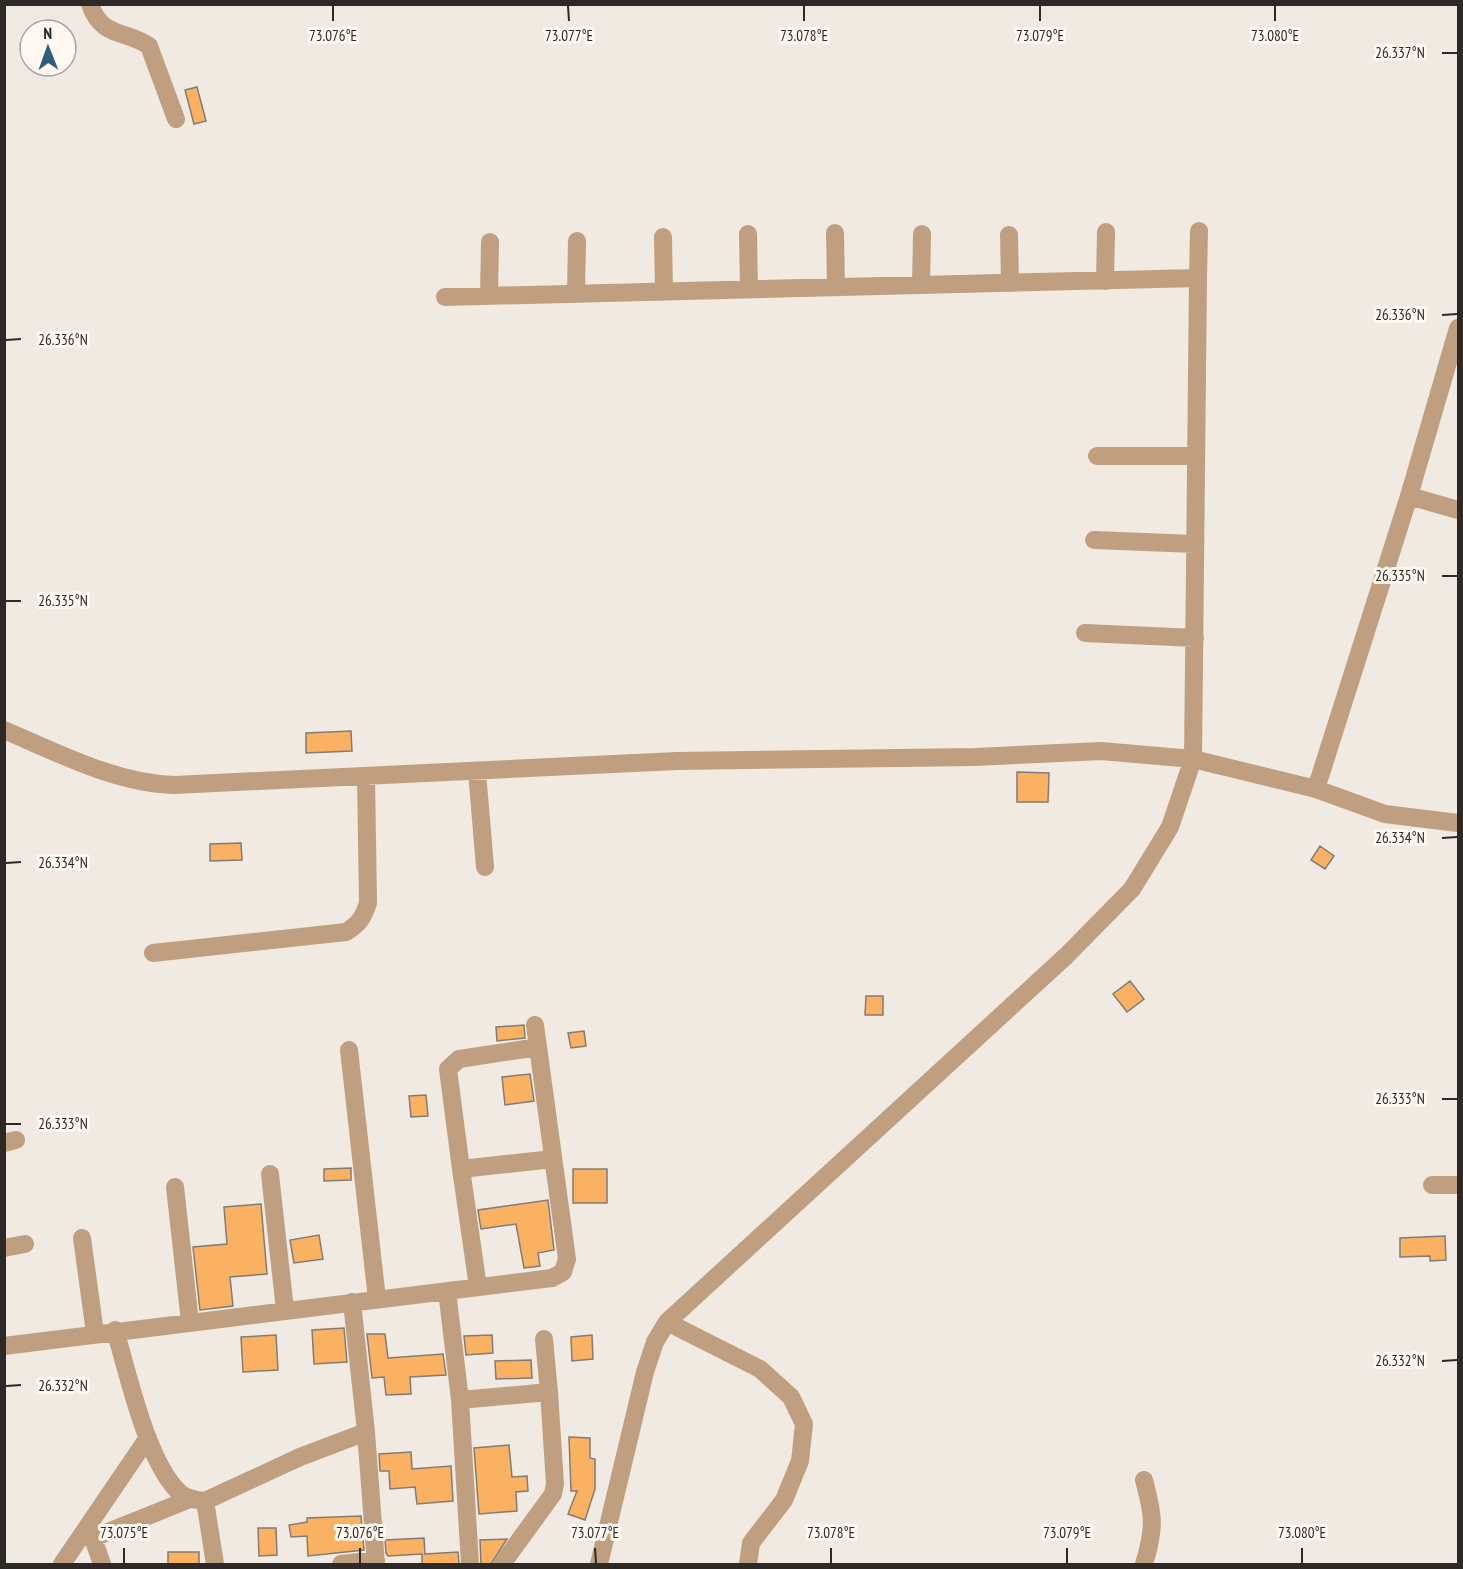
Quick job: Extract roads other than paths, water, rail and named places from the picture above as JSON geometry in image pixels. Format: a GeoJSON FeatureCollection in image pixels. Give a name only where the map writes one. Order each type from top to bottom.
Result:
{"type":"FeatureCollection","features":[{"type":"Feature","properties":{"kind":"street"},"geometry":{"type":"LineString","coordinates":[[90,4],[99,21],[109,31],[149,46],[176,119]]}},
{"type":"Feature","properties":{"kind":"street"},"geometry":{"type":"LineString","coordinates":[[599,1564],[645,1372],[655,1342],[667,1322],[1066,956],[1132,889],[1170,827],[1193,759],[1199,231]]}},
{"type":"Feature","properties":{"kind":"street"},"geometry":{"type":"LineString","coordinates":[[1105,280],[1106,232]]}},
{"type":"Feature","properties":{"kind":"street"},"geometry":{"type":"LineString","coordinates":[[835,233],[836,287]]}},
{"type":"Feature","properties":{"kind":"street"},"geometry":{"type":"LineString","coordinates":[[748,234],[749,289]]}},
{"type":"Feature","properties":{"kind":"street"},"geometry":{"type":"LineString","coordinates":[[921,285],[922,234]]}},
{"type":"Feature","properties":{"kind":"street"},"geometry":{"type":"LineString","coordinates":[[1010,235],[1010,283]]}},
{"type":"Feature","properties":{"kind":"street"},"geometry":{"type":"LineString","coordinates":[[663,237],[664,291]]}},
{"type":"Feature","properties":{"kind":"street"},"geometry":{"type":"LineString","coordinates":[[576,294],[577,241]]}},
{"type":"Feature","properties":{"kind":"street"},"geometry":{"type":"LineString","coordinates":[[489,296],[490,242]]}},
{"type":"Feature","properties":{"kind":"street"},"geometry":{"type":"LineString","coordinates":[[445,297],[1198,278]]}},
{"type":"Feature","properties":{"kind":"street"},"geometry":{"type":"LineString","coordinates":[[1316,789],[1409,496],[1458,328]]}},
{"type":"Feature","properties":{"kind":"street"},"geometry":{"type":"LineString","coordinates":[[1097,456],[1196,456]]}},
{"type":"Feature","properties":{"kind":"street"},"geometry":{"type":"LineString","coordinates":[[1409,496],[1458,510]]}},
{"type":"Feature","properties":{"kind":"street"},"geometry":{"type":"LineString","coordinates":[[1094,540],[1195,544]]}},
{"type":"Feature","properties":{"kind":"street"},"geometry":{"type":"LineString","coordinates":[[1085,633],[1195,638]]}},
{"type":"Feature","properties":{"kind":"street"},"geometry":{"type":"LineString","coordinates":[[4,730],[111,774],[150,784],[477,772],[677,761],[975,757],[1101,751],[1193,759],[1316,789],[1385,814],[1458,823]]}},
{"type":"Feature","properties":{"kind":"street"},"geometry":{"type":"LineString","coordinates":[[477,772],[485,867]]}},
{"type":"Feature","properties":{"kind":"street"},"geometry":{"type":"LineString","coordinates":[[153,953],[346,932],[357,925],[368,903],[366,776]]}},
{"type":"Feature","properties":{"kind":"street"},"geometry":{"type":"LineString","coordinates":[[4,1346],[115,1330],[552,1278],[563,1272],[567,1259],[536,1025]]}},
{"type":"Feature","properties":{"kind":"street"},"geometry":{"type":"LineString","coordinates":[[478,1287],[448,1069],[459,1059],[538,1047]]}},
{"type":"Feature","properties":{"kind":"street"},"geometry":{"type":"LineString","coordinates":[[349,1050],[376,1299]]}},
{"type":"Feature","properties":{"kind":"street"},"geometry":{"type":"LineString","coordinates":[[461,1169],[553,1159]]}},
{"type":"Feature","properties":{"kind":"street"},"geometry":{"type":"LineString","coordinates":[[270,1174],[285,1310]]}},
{"type":"Feature","properties":{"kind":"street"},"geometry":{"type":"LineString","coordinates":[[1431,1185],[1458,1185]]}},
{"type":"Feature","properties":{"kind":"street"},"geometry":{"type":"LineString","coordinates":[[175,1187],[190,1322]]}},
{"type":"Feature","properties":{"kind":"street"},"geometry":{"type":"LineString","coordinates":[[82,1238],[95,1333]]}},
{"type":"Feature","properties":{"kind":"street"},"geometry":{"type":"LineString","coordinates":[[4,1248],[25,1244]]}},
{"type":"Feature","properties":{"kind":"street"},"geometry":{"type":"LineString","coordinates":[[447,1291],[460,1401],[470,1564]]}},
{"type":"Feature","properties":{"kind":"street"},"geometry":{"type":"LineString","coordinates":[[341,1564],[376,1562],[366,1432],[352,1302]]}},
{"type":"Feature","properties":{"kind":"street"},"geometry":{"type":"LineString","coordinates":[[667,1322],[760,1369],[791,1397],[804,1424],[800,1461],[784,1500],[751,1543],[748,1564]]}},
{"type":"Feature","properties":{"kind":"street"},"geometry":{"type":"LineString","coordinates":[[115,1330],[147,1439],[171,1482],[180,1493],[198,1500]]}},
{"type":"Feature","properties":{"kind":"street"},"geometry":{"type":"LineString","coordinates":[[502,1564],[553,1494],[555,1484],[544,1339]]}},
{"type":"Feature","properties":{"kind":"street"},"geometry":{"type":"LineString","coordinates":[[460,1401],[549,1392]]}},
{"type":"Feature","properties":{"kind":"street"},"geometry":{"type":"LineString","coordinates":[[91,1532],[198,1500],[366,1432]]}},
{"type":"Feature","properties":{"kind":"street"},"geometry":{"type":"LineString","coordinates":[[62,1564],[91,1532],[147,1439]]}},
{"type":"Feature","properties":{"kind":"street"},"geometry":{"type":"LineString","coordinates":[[1144,1480],[1153,1512],[1153,1536],[1144,1564]]}},
{"type":"Feature","properties":{"kind":"street"},"geometry":{"type":"LineString","coordinates":[[198,1500],[215,1564]]}},
{"type":"Feature","properties":{"kind":"street"},"geometry":{"type":"LineString","coordinates":[[91,1532],[102,1564]]}}]}
